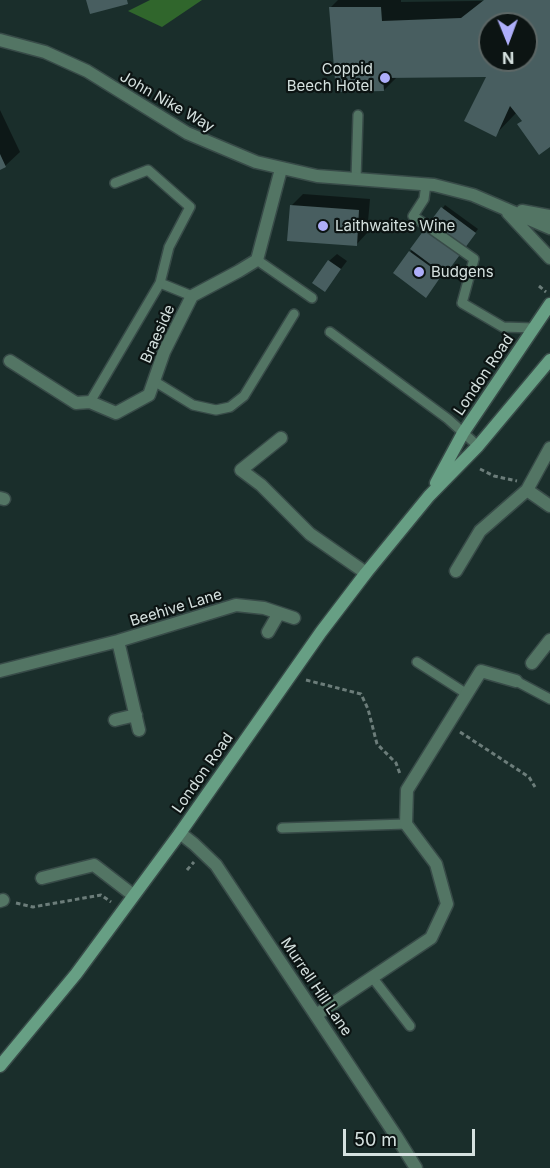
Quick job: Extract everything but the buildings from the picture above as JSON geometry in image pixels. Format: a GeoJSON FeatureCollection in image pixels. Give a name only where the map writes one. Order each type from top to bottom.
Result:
{"type":"FeatureCollection","features":[{"type":"Feature","properties":{"kind":"main road","name":"London Road"},"geometry":{"type":"LineString","coordinates":[[429,496],[463,433],[550,304]]}},
{"type":"Feature","properties":{"kind":"main road","name":"London Road"},"geometry":{"type":"LineString","coordinates":[[0,1066],[76,974],[366,573],[429,496],[478,446],[550,360]]}},
{"type":"Feature","properties":{"kind":"street","name":"John Nike Way"},"geometry":{"type":"LineString","coordinates":[[0,40],[45,52],[87,71],[146,110],[187,133],[246,158],[280,169],[317,176],[426,184],[473,195],[550,228]]}},
{"type":"Feature","properties":{"kind":"street"},"geometry":{"type":"LineString","coordinates":[[257,260],[280,169]]}},
{"type":"Feature","properties":{"kind":"street","name":"John Nike Way"},"geometry":{"type":"LineString","coordinates":[[500,207],[550,216]]}},
{"type":"Feature","properties":{"kind":"street","name":"John Nike Way"},"geometry":{"type":"LineString","coordinates":[[500,207],[550,258]]}},
{"type":"Feature","properties":{"kind":"street","name":"Braeside"},"geometry":{"type":"LineString","coordinates":[[10,362],[76,403],[90,402],[116,413],[149,395],[164,352],[192,296],[257,260]]}},
{"type":"Feature","properties":{"kind":"street"},"geometry":{"type":"LineString","coordinates":[[281,438],[242,470],[261,485],[310,534],[366,573]]}},
{"type":"Feature","properties":{"kind":"street"},"geometry":{"type":"LineString","coordinates":[[456,571],[480,531],[527,490],[550,448]]}},
{"type":"Feature","properties":{"kind":"street"},"geometry":{"type":"LineString","coordinates":[[527,490],[550,506]]}},
{"type":"Feature","properties":{"kind":"street","name":"Beehive Lane"},"geometry":{"type":"LineString","coordinates":[[0,671],[118,641],[236,605],[264,608],[294,618]]}},
{"type":"Feature","properties":{"kind":"street"},"geometry":{"type":"LineString","coordinates":[[268,632],[279,613]]}},
{"type":"Feature","properties":{"kind":"street"},"geometry":{"type":"LineString","coordinates":[[532,663],[550,640]]}},
{"type":"Feature","properties":{"kind":"street","name":"Beehive Lane"},"geometry":{"type":"LineString","coordinates":[[118,641],[139,730]]}},
{"type":"Feature","properties":{"kind":"street"},"geometry":{"type":"LineString","coordinates":[[316,1015],[431,938],[447,903],[436,864],[406,824],[408,789],[481,671],[516,681]]}},
{"type":"Feature","properties":{"kind":"street"},"geometry":{"type":"LineString","coordinates":[[116,720],[136,716]]}},
{"type":"Feature","properties":{"kind":"street","name":"Murrell Hill Lane"},"geometry":{"type":"LineString","coordinates":[[180,833],[216,865],[416,1168]]}},
{"type":"Feature","properties":{"kind":"street"},"geometry":{"type":"LineString","coordinates":[[42,878],[94,865],[133,895]]}},
{"type":"Feature","properties":{"kind":"lane"},"geometry":{"type":"LineString","coordinates":[[356,179],[357,115]]}},
{"type":"Feature","properties":{"kind":"lane"},"geometry":{"type":"LineString","coordinates":[[90,402],[160,284],[169,247],[190,207],[148,170],[115,183]]}},
{"type":"Feature","properties":{"kind":"lane"},"geometry":{"type":"LineString","coordinates":[[426,184],[424,199],[413,216],[474,259],[462,303],[503,327],[534,328]]}},
{"type":"Feature","properties":{"kind":"lane"},"geometry":{"type":"LineString","coordinates":[[257,260],[312,298]]}},
{"type":"Feature","properties":{"kind":"lane"},"geometry":{"type":"LineString","coordinates":[[160,284],[192,296]]}},
{"type":"Feature","properties":{"kind":"lane"},"geometry":{"type":"LineString","coordinates":[[154,381],[193,405],[216,410],[230,407],[244,396],[294,314]]}},
{"type":"Feature","properties":{"kind":"lane"},"geometry":{"type":"LineString","coordinates":[[330,332],[448,419],[478,446]]}},
{"type":"Feature","properties":{"kind":"lane"},"geometry":{"type":"LineString","coordinates":[[417,662],[467,694]]}},
{"type":"Feature","properties":{"kind":"lane"},"geometry":{"type":"LineString","coordinates":[[516,681],[550,699]]}},
{"type":"Feature","properties":{"kind":"lane"},"geometry":{"type":"LineString","coordinates":[[282,828],[406,824]]}},
{"type":"Feature","properties":{"kind":"lane"},"geometry":{"type":"LineString","coordinates":[[372,977],[410,1026]]}},
{"type":"Feature","properties":{"kind":"path"},"geometry":{"type":"LineString","coordinates":[[538,286],[543,289]]}},
{"type":"Feature","properties":{"kind":"path"},"geometry":{"type":"LineString","coordinates":[[480,469],[494,476],[519,481],[527,490]]}},
{"type":"Feature","properties":{"kind":"path"},"geometry":{"type":"LineString","coordinates":[[306,680],[361,694],[368,709],[376,744],[396,763],[401,777],[400,785],[408,789]]}},
{"type":"Feature","properties":{"kind":"path"},"geometry":{"type":"LineString","coordinates":[[448,724],[529,777],[535,787]]}},
{"type":"Feature","properties":{"kind":"path"},"geometry":{"type":"LineString","coordinates":[[187,870],[191,866]]}},
{"type":"Feature","properties":{"kind":"path"},"geometry":{"type":"LineString","coordinates":[[1,901],[33,907],[101,895],[111,902]]}},
{"type":"Feature","properties":{"kind":"green space"},"geometry":{"type":"Polygon","coordinates":[[[150,0],[202,0],[162,27],[128,11],[150,0]]]}},
{"type":"Feature","properties":{"kind":"place","name":"Coppid Beech Hotel"},"geometry":{"type":"Point","coordinates":[385,78]}},
{"type":"Feature","properties":{"kind":"place","name":"Laithwaites Wine"},"geometry":{"type":"Point","coordinates":[323,226]}},
{"type":"Feature","properties":{"kind":"place","name":"Budgens"},"geometry":{"type":"Point","coordinates":[419,272]}}]}
